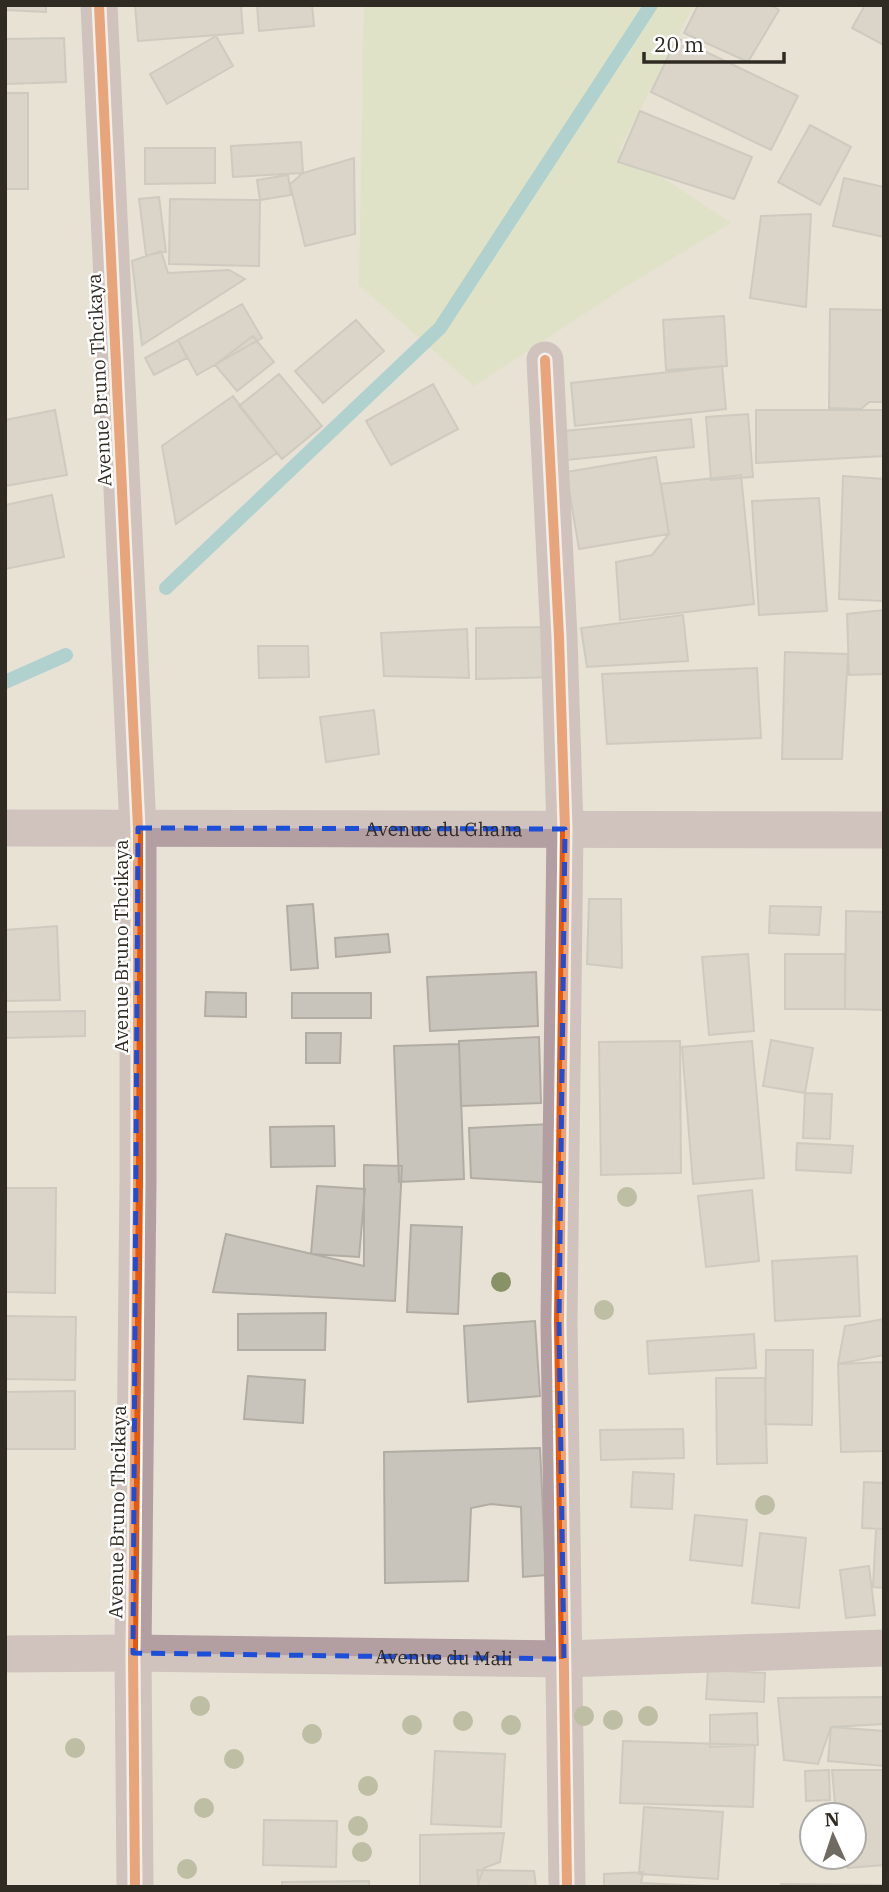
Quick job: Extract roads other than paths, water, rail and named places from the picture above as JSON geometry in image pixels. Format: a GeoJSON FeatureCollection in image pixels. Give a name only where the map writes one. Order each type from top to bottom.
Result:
{"type":"FeatureCollection","features":[{"type":"Feature","properties":{"kind":"street","name":"Avenue Bruno Thcikaya"},"geometry":{"type":"LineString","coordinates":[[99,5],[138,828],[138,1181],[133,1653],[135,1887]]}},
{"type":"Feature","properties":{"kind":"street"},"geometry":{"type":"LineString","coordinates":[[545,360],[559,636],[565,829],[559,1322],[567,1887]]}},
{"type":"Feature","properties":{"kind":"street","name":"Avenue du Ghana"},"geometry":{"type":"LineString","coordinates":[[5,828],[884,830]]}},
{"type":"Feature","properties":{"kind":"street","name":"Avenue du Mali"},"geometry":{"type":"LineString","coordinates":[[5,1654],[133,1653],[564,1659],[884,1648]]}},
{"type":"Feature","properties":{"kind":"waterway"},"geometry":{"type":"LineString","coordinates":[[166,588],[440,328],[651,5]]}},
{"type":"Feature","properties":{"kind":"waterway"},"geometry":{"type":"LineString","coordinates":[[5,682],[66,655]]}}]}
